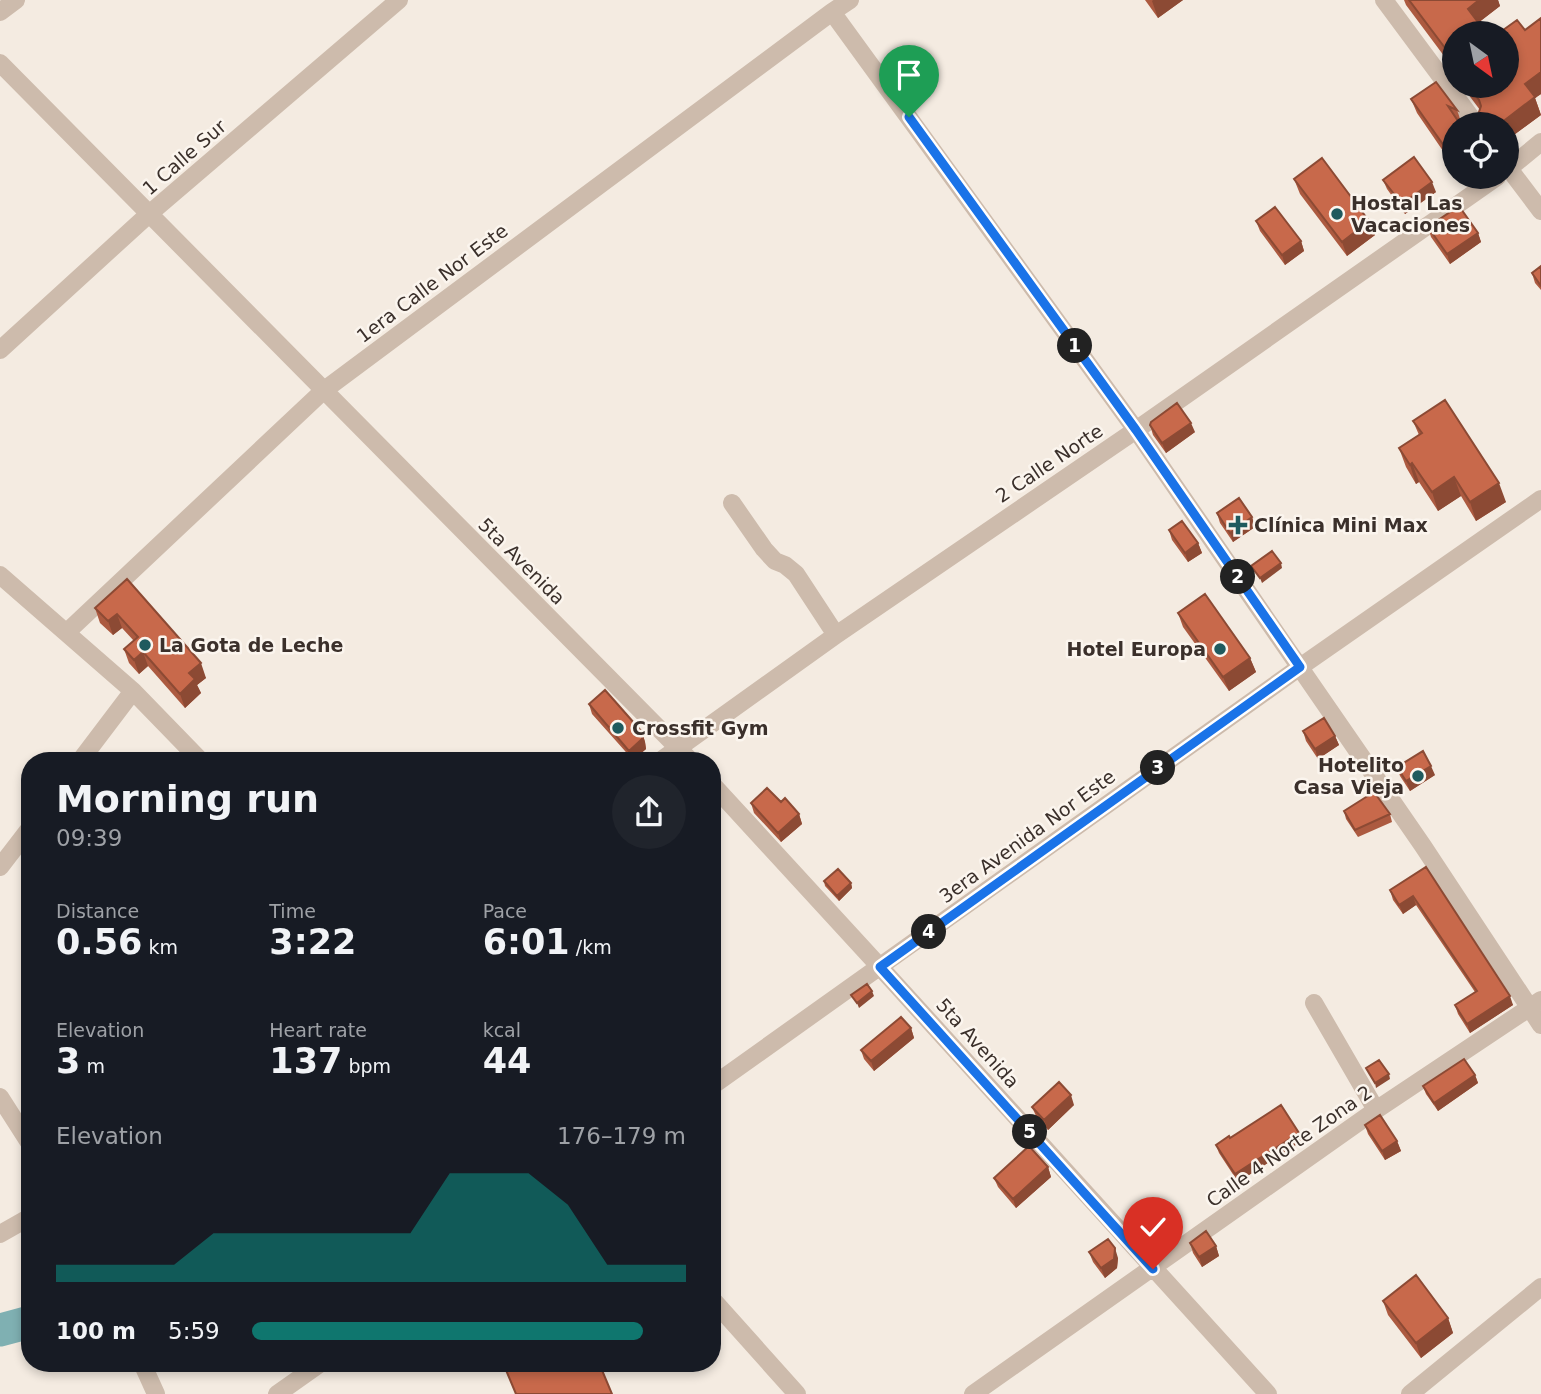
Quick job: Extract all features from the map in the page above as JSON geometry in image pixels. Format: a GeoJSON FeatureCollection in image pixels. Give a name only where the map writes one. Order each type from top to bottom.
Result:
{"type":"FeatureCollection","features":[{"type":"Feature","properties":{"kind":"street"},"geometry":{"type":"LineString","coordinates":[[0,12],[16,0]]}},
{"type":"Feature","properties":{"kind":"street","name":"1 Calle Sur"},"geometry":{"type":"LineString","coordinates":[[0,350],[149,214],[399,0]]}},
{"type":"Feature","properties":{"kind":"street","name":"1era Calle Nor Este"},"geometry":{"type":"LineString","coordinates":[[67,632],[323,391],[850,0]]}},
{"type":"Feature","properties":{"kind":"street"},"geometry":{"type":"LineString","coordinates":[[1384,0],[1467,112]]}},
{"type":"Feature","properties":{"kind":"street"},"geometry":{"type":"LineString","coordinates":[[832,12],[1136,430],[1535,1004],[1541,1026]]}},
{"type":"Feature","properties":{"kind":"street","name":"5ta Avenida"},"geometry":{"type":"LineString","coordinates":[[0,63],[682,752]]}},
{"type":"Feature","properties":{"kind":"street","name":"2 Calle Norte"},"geometry":{"type":"LineString","coordinates":[[1519,159],[1541,142]]}},
{"type":"Feature","properties":{"kind":"street"},"geometry":{"type":"LineString","coordinates":[[1519,186],[1541,211]]}},
{"type":"Feature","properties":{"kind":"street","name":"2 Calle Norte"},"geometry":{"type":"LineString","coordinates":[[672,752],[836,635],[1136,430],[1478,189]]}},
{"type":"Feature","properties":{"kind":"street","name":"3era Avenida Nor Este"},"geometry":{"type":"LineString","coordinates":[[721,1080],[1300,667],[1541,499]]}},
{"type":"Feature","properties":{"kind":"street"},"geometry":{"type":"LineString","coordinates":[[732,503],[769,555],[796,573],[836,635]]}},
{"type":"Feature","properties":{"kind":"street"},"geometry":{"type":"LineString","coordinates":[[0,575],[133,691],[192,752]]}},
{"type":"Feature","properties":{"kind":"street"},"geometry":{"type":"LineString","coordinates":[[87,752],[133,691]]}},
{"type":"Feature","properties":{"kind":"street","name":"5ta Avenida"},"geometry":{"type":"LineString","coordinates":[[721,795],[1268,1394]]}},
{"type":"Feature","properties":{"kind":"street"},"geometry":{"type":"LineString","coordinates":[[0,867],[21,840]]}},
{"type":"Feature","properties":{"kind":"street"},"geometry":{"type":"LineString","coordinates":[[1314,1003],[1376,1110]]}},
{"type":"Feature","properties":{"kind":"street","name":"Calle 4 Norte Zona 2"},"geometry":{"type":"LineString","coordinates":[[973,1394],[1376,1110],[1535,1004]]}},
{"type":"Feature","properties":{"kind":"street"},"geometry":{"type":"LineString","coordinates":[[0,1097],[21,1130]]}},
{"type":"Feature","properties":{"kind":"street"},"geometry":{"type":"LineString","coordinates":[[0,1234],[21,1222]]}},
{"type":"Feature","properties":{"kind":"street"},"geometry":{"type":"LineString","coordinates":[[1409,1394],[1541,1287]]}},
{"type":"Feature","properties":{"kind":"street"},"geometry":{"type":"LineString","coordinates":[[721,1309],[797,1394]]}},
{"type":"Feature","properties":{"kind":"street"},"geometry":{"type":"LineString","coordinates":[[146,1372],[156,1394]]}},
{"type":"Feature","properties":{"kind":"street"},"geometry":{"type":"LineString","coordinates":[[277,1394],[308,1372]]}},
{"type":"Feature","properties":{"kind":"building"},"geometry":{"type":"Polygon","coordinates":[[[1409,0],[1479,0],[1468,9],[1477,21],[1442,21],[1442,44],[1409,0]]]}},
{"type":"Feature","properties":{"kind":"building"},"geometry":{"type":"Polygon","coordinates":[[[1541,18],[1541,72],[1525,84],[1535,97],[1515,112],[1479,112],[1481,106],[1477,98],[1519,98],[1519,22],[1525,30],[1541,18]]]}},
{"type":"Feature","properties":{"kind":"building"},"geometry":{"type":"Polygon","coordinates":[[[1436,82],[1442,90],[1442,98],[1448,98],[1457,110],[1448,106],[1452,112],[1442,112],[1442,143],[1411,99],[1436,82]]]}},
{"type":"Feature","properties":{"kind":"building"},"geometry":{"type":"Polygon","coordinates":[[[1414,157],[1432,182],[1402,204],[1383,180],[1414,157]]]}},
{"type":"Feature","properties":{"kind":"building","name":"Hostal Las Vacaciones"},"geometry":{"type":"Polygon","coordinates":[[[1322,158],[1369,221],[1342,242],[1294,179],[1322,158]]]}},
{"type":"Feature","properties":{"kind":"building"},"geometry":{"type":"Polygon","coordinates":[[[1459,206],[1478,233],[1447,254],[1428,227],[1459,206]]]}},
{"type":"Feature","properties":{"kind":"building"},"geometry":{"type":"Polygon","coordinates":[[[1275,207],[1301,241],[1282,255],[1256,221],[1275,207]]]}},
{"type":"Feature","properties":{"kind":"building"},"geometry":{"type":"Polygon","coordinates":[[[1541,266],[1541,286],[1532,273],[1541,266]]]}},
{"type":"Feature","properties":{"kind":"building"},"geometry":{"type":"Polygon","coordinates":[[[1445,400],[1499,483],[1470,502],[1454,477],[1432,492],[1399,448],[1422,433],[1413,421],[1445,400]]]}},
{"type":"Feature","properties":{"kind":"building"},"geometry":{"type":"Polygon","coordinates":[[[1177,403],[1191,423],[1162,443],[1150,425],[1151,422],[1177,403]]]}},
{"type":"Feature","properties":{"kind":"building"},"geometry":{"type":"Polygon","coordinates":[[[1239,498],[1252,517],[1230,533],[1217,513],[1239,498]]]}},
{"type":"Feature","properties":{"kind":"building"},"geometry":{"type":"Polygon","coordinates":[[[1182,521],[1198,543],[1185,553],[1169,530],[1182,521]]]}},
{"type":"Feature","properties":{"kind":"building"},"geometry":{"type":"Polygon","coordinates":[[[1272,551],[1281,563],[1260,578],[1251,566],[1272,551]]]}},
{"type":"Feature","properties":{"kind":"building"},"geometry":{"type":"Polygon","coordinates":[[[127,579],[201,663],[189,673],[195,679],[180,694],[143,652],[134,660],[124,649],[138,637],[117,614],[108,621],[95,608],[127,579]]]}},
{"type":"Feature","properties":{"kind":"building","name":"Hotel Europa"},"geometry":{"type":"Polygon","coordinates":[[[1205,594],[1250,658],[1223,677],[1178,613],[1205,594]]]}},
{"type":"Feature","properties":{"kind":"building","name":"Crossfit Gym"},"geometry":{"type":"Polygon","coordinates":[[[605,690],[642,732],[642,739],[629,751],[589,704],[605,690]]]}},
{"type":"Feature","properties":{"kind":"building"},"geometry":{"type":"Polygon","coordinates":[[[1324,718],[1335,736],[1315,749],[1303,731],[1324,718]]]}},
{"type":"Feature","properties":{"kind":"building"},"geometry":{"type":"Polygon","coordinates":[[[1423,751],[1431,766],[1406,781],[1397,767],[1423,751]]]}},
{"type":"Feature","properties":{"kind":"building"},"geometry":{"type":"Polygon","coordinates":[[[767,788],[781,802],[785,798],[799,814],[778,833],[751,803],[767,788]]]}},
{"type":"Feature","properties":{"kind":"building"},"geometry":{"type":"Polygon","coordinates":[[[1374,792],[1390,814],[1355,830],[1344,811],[1374,792]]]}},
{"type":"Feature","properties":{"kind":"building"},"geometry":{"type":"Polygon","coordinates":[[[1426,867],[1510,996],[1467,1024],[1455,1005],[1477,991],[1413,896],[1399,905],[1390,890],[1426,867]]]}},
{"type":"Feature","properties":{"kind":"building"},"geometry":{"type":"Polygon","coordinates":[[[838,869],[851,883],[837,896],[824,881],[838,869]]]}},
{"type":"Feature","properties":{"kind":"building"},"geometry":{"type":"Polygon","coordinates":[[[867,984],[872,991],[857,1003],[851,995],[867,984]]]}},
{"type":"Feature","properties":{"kind":"building"},"geometry":{"type":"Polygon","coordinates":[[[901,1017],[911,1028],[871,1061],[861,1050],[901,1017]]]}},
{"type":"Feature","properties":{"kind":"building"},"geometry":{"type":"Polygon","coordinates":[[[1464,1059],[1475,1075],[1434,1103],[1423,1086],[1464,1059]]]}},
{"type":"Feature","properties":{"kind":"building"},"geometry":{"type":"Polygon","coordinates":[[[1379,1060],[1389,1074],[1375,1083],[1366,1068],[1379,1060]]]}},
{"type":"Feature","properties":{"kind":"building"},"geometry":{"type":"Polygon","coordinates":[[[1059,1082],[1071,1095],[1044,1120],[1032,1107],[1059,1082]]]}},
{"type":"Feature","properties":{"kind":"building"},"geometry":{"type":"Polygon","coordinates":[[[1281,1105],[1299,1133],[1235,1174],[1216,1145],[1281,1105]]]}},
{"type":"Feature","properties":{"kind":"building"},"geometry":{"type":"Polygon","coordinates":[[[1380,1115],[1397,1141],[1382,1151],[1365,1125],[1380,1115]]]}},
{"type":"Feature","properties":{"kind":"building"},"geometry":{"type":"Polygon","coordinates":[[[1029,1146],[1048,1167],[1013,1199],[994,1178],[1029,1146]]]}},
{"type":"Feature","properties":{"kind":"building"},"geometry":{"type":"Polygon","coordinates":[[[1206,1231],[1216,1246],[1199,1257],[1190,1243],[1206,1231]]]}},
{"type":"Feature","properties":{"kind":"building"},"geometry":{"type":"Polygon","coordinates":[[[1108,1239],[1115,1248],[1114,1259],[1101,1268],[1089,1252],[1108,1239]]]}},
{"type":"Feature","properties":{"kind":"building"},"geometry":{"type":"Polygon","coordinates":[[[1416,1275],[1448,1318],[1416,1343],[1383,1301],[1416,1275]]]}},
{"type":"Feature","properties":{"kind":"building"},"geometry":{"type":"Polygon","coordinates":[[[507,1372],[603,1372],[612,1394],[516,1394],[507,1372]]]}},
{"type":"Feature","properties":{"kind":"waterway"},"geometry":{"type":"LineString","coordinates":[[0,1330],[21,1324]]}},
{"type":"Feature","properties":{"kind":"place","name":"Hostal Las Vacaciones"},"geometry":{"type":"Point","coordinates":[1337,214]}},
{"type":"Feature","properties":{"kind":"place","name":"Clínica Mini Max"},"geometry":{"type":"Point","coordinates":[1238,525]}},
{"type":"Feature","properties":{"kind":"place","name":"La Gota de Leche"},"geometry":{"type":"Point","coordinates":[145,645]}},
{"type":"Feature","properties":{"kind":"place","name":"Hotel Europa"},"geometry":{"type":"Point","coordinates":[1220,649]}},
{"type":"Feature","properties":{"kind":"place","name":"Crossfit Gym"},"geometry":{"type":"Point","coordinates":[618,728]}},
{"type":"Feature","properties":{"kind":"place","name":"Hotelito Casa Vieja"},"geometry":{"type":"Point","coordinates":[1418,776]}},
{"type":"Feature","properties":{"kind":"route"},"geometry":{"type":"LineString","coordinates":[[909,117],[1136,430],[1300,667],[880,967],[1153,1269]]}}]}
